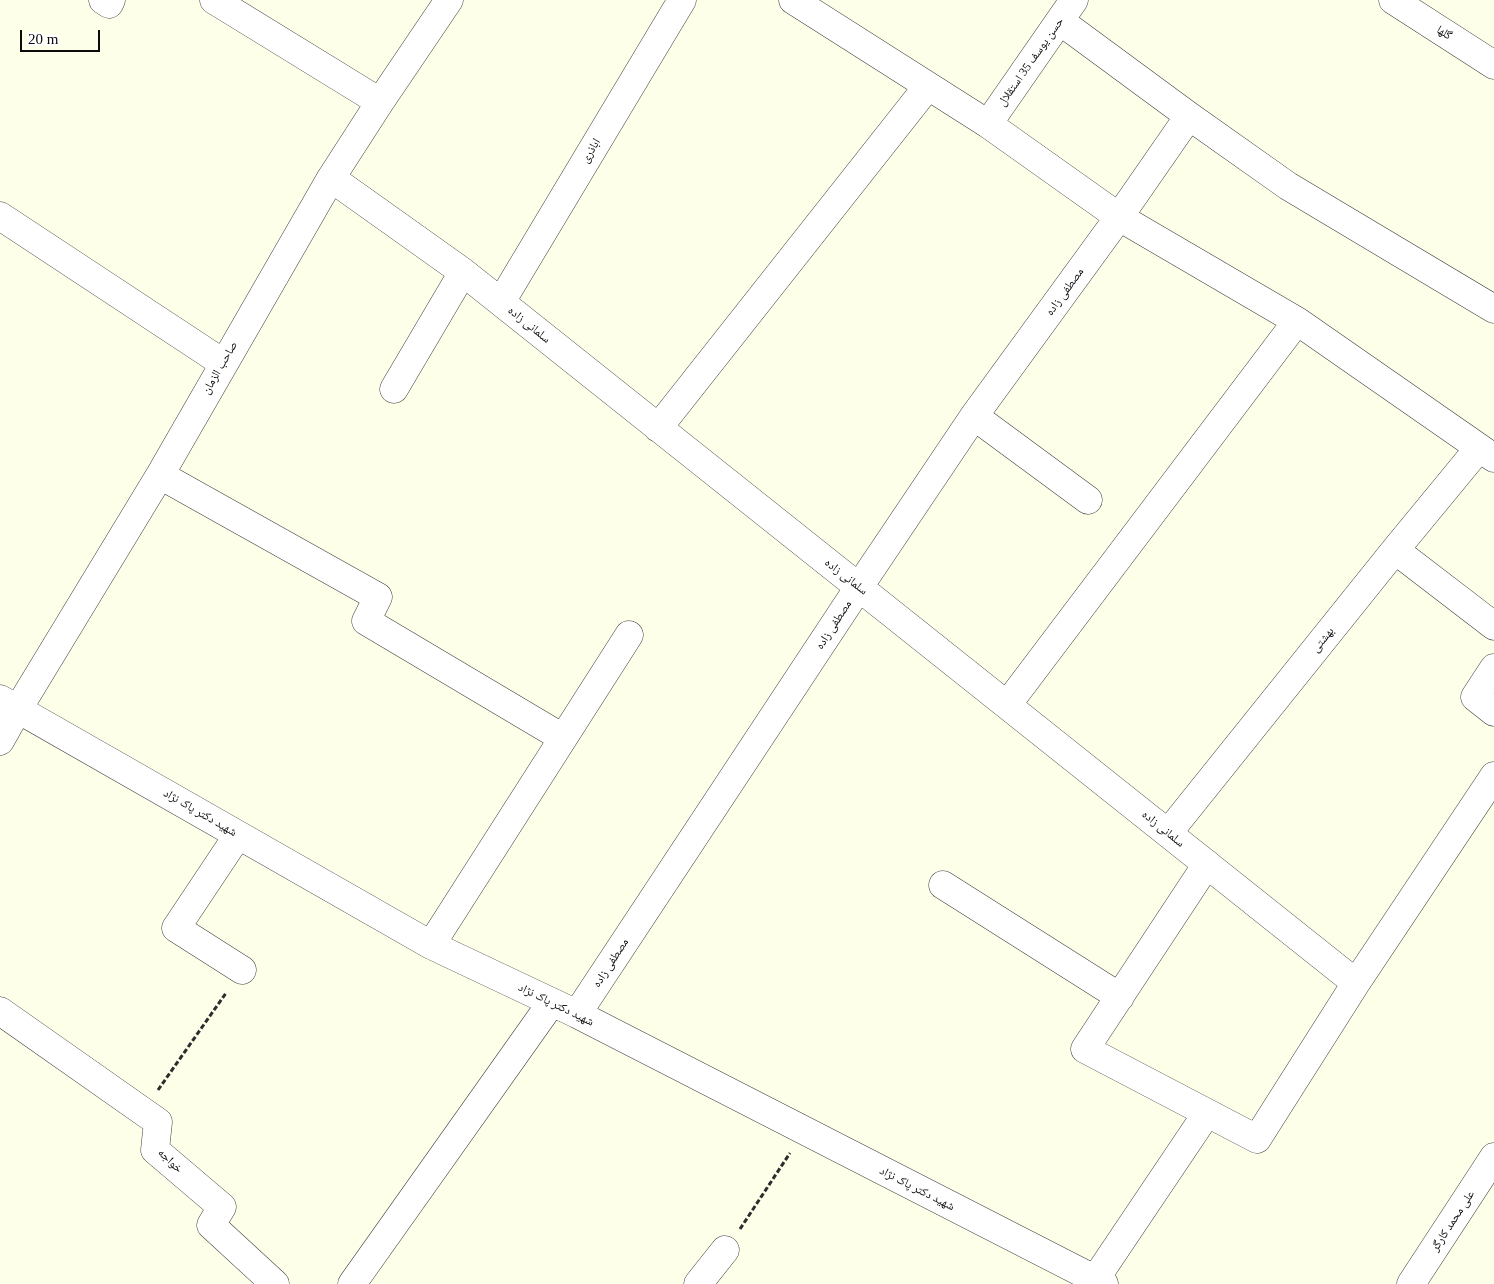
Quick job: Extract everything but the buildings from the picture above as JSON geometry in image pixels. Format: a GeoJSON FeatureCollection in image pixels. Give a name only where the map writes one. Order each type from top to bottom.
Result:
{"type":"FeatureCollection","features":[{"type":"Feature","properties":{"kind":"street"},"geometry":{"type":"LineString","coordinates":[[103,0],[109,4],[111,0]]}},
{"type":"Feature","properties":{"kind":"street"},"geometry":{"type":"LineString","coordinates":[[214,0],[380,102]]}},
{"type":"Feature","properties":{"kind":"street","name":"صاحب الزمان"},"geometry":{"type":"LineString","coordinates":[[0,742],[9,704],[160,474],[332,178],[380,102],[449,0]]}},
{"type":"Feature","properties":{"kind":"street"},"geometry":{"type":"LineString","coordinates":[[792,0],[988,124],[1119,217],[1297,321],[1486,453]]}},
{"type":"Feature","properties":{"kind":"street","name":"گلها"},"geometry":{"type":"LineString","coordinates":[[1393,0],[1494,66]]}},
{"type":"Feature","properties":{"kind":"street","name":"اباذری"},"geometry":{"type":"LineString","coordinates":[[501,302],[679,1]]}},
{"type":"Feature","properties":{"kind":"street"},"geometry":{"type":"LineString","coordinates":[[1067,11],[1189,116],[1288,186],[1494,309]]}},
{"type":"Feature","properties":{"kind":"street","name":"حسن یوسف 35 استقلال"},"geometry":{"type":"LineString","coordinates":[[988,124],[1067,11]]}},
{"type":"Feature","properties":{"kind":"street"},"geometry":{"type":"LineString","coordinates":[[658,428],[928,86]]}},
{"type":"Feature","properties":{"kind":"street","name":"مصطفی زاده"},"geometry":{"type":"LineString","coordinates":[[577,1014],[974,416],[1119,217],[1189,116]]}},
{"type":"Feature","properties":{"kind":"street","name":"سلمانی زاده"},"geometry":{"type":"LineString","coordinates":[[332,178],[463,272],[1356,983]]}},
{"type":"Feature","properties":{"kind":"street"},"geometry":{"type":"LineString","coordinates":[[0,216],[223,363]]}},
{"type":"Feature","properties":{"kind":"street"},"geometry":{"type":"LineString","coordinates":[[394,388],[463,272]]}},
{"type":"Feature","properties":{"kind":"street"},"geometry":{"type":"LineString","coordinates":[[1008,706],[1297,321]]}},
{"type":"Feature","properties":{"kind":"street"},"geometry":{"type":"LineString","coordinates":[[974,416],[1088,500]]}},
{"type":"Feature","properties":{"kind":"street","name":"بهشتی"},"geometry":{"type":"LineString","coordinates":[[1168,833],[1395,550],[1486,453]]}},
{"type":"Feature","properties":{"kind":"street"},"geometry":{"type":"LineString","coordinates":[[160,474],[378,597],[366,621],[563,738]]}},
{"type":"Feature","properties":{"kind":"street"},"geometry":{"type":"LineString","coordinates":[[1395,550],[1494,626]]}},
{"type":"Feature","properties":{"kind":"street"},"geometry":{"type":"LineString","coordinates":[[432,945],[629,635]]}},
{"type":"Feature","properties":{"kind":"street"},"geometry":{"type":"LineString","coordinates":[[1494,668],[1475,697],[1494,712]]}},
{"type":"Feature","properties":{"kind":"street","name":"شهید دکتر پاک نژاد"},"geometry":{"type":"LineString","coordinates":[[9,704],[432,945],[577,1014],[1097,1283]]}},
{"type":"Feature","properties":{"kind":"street"},"geometry":{"type":"LineString","coordinates":[[1207,864],[1085,1049],[1257,1139],[1356,983],[1494,776]]}},
{"type":"Feature","properties":{"kind":"street"},"geometry":{"type":"LineString","coordinates":[[238,835],[176,928],[242,970]]}},
{"type":"Feature","properties":{"kind":"street"},"geometry":{"type":"LineString","coordinates":[[943,885],[1120,997]]}},
{"type":"Feature","properties":{"kind":"street"},"geometry":{"type":"LineString","coordinates":[[352,1284],[552,1002]]}},
{"type":"Feature","properties":{"kind":"street","name":"خواجه"},"geometry":{"type":"LineString","coordinates":[[0,1011],[158,1122],[155,1150],[222,1207],[210,1225],[275,1284]]}},
{"type":"Feature","properties":{"kind":"street"},"geometry":{"type":"LineString","coordinates":[[1097,1283],[1208,1113]]}},
{"type":"Feature","properties":{"kind":"street","name":"علی محمد کارگر"},"geometry":{"type":"LineString","coordinates":[[1411,1284],[1494,1157]]}},
{"type":"Feature","properties":{"kind":"street"},"geometry":{"type":"LineString","coordinates":[[698,1284],[725,1250]]}},
{"type":"Feature","properties":{"kind":"path"},"geometry":{"type":"LineString","coordinates":[[143,1111],[242,970]]}},
{"type":"Feature","properties":{"kind":"path"},"geometry":{"type":"LineString","coordinates":[[725,1250],[804,1131]]}}]}
